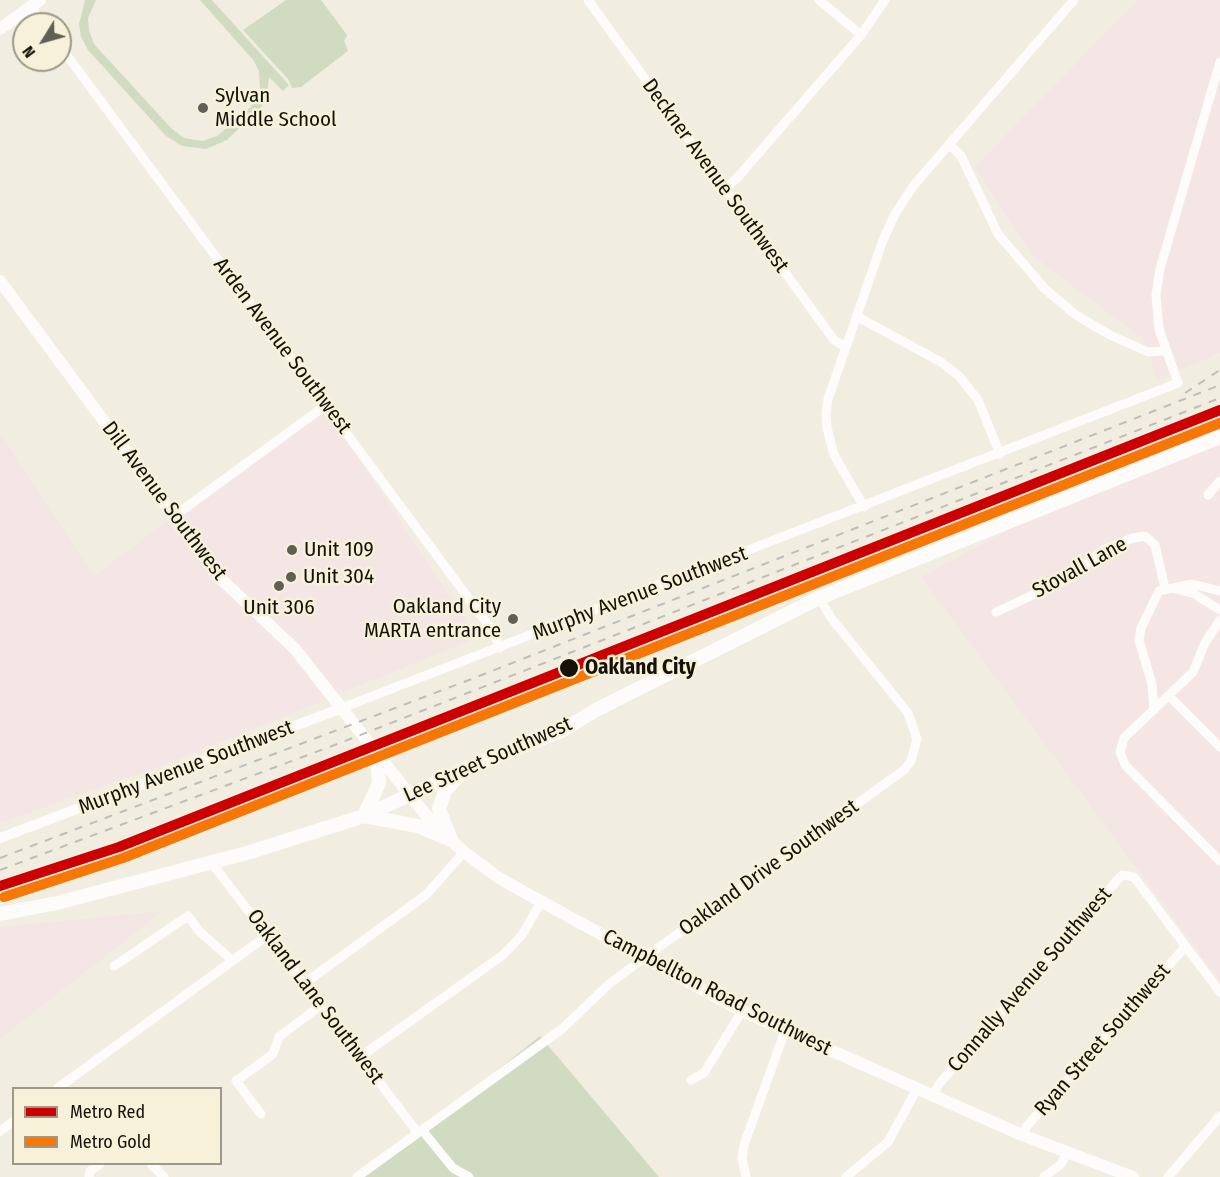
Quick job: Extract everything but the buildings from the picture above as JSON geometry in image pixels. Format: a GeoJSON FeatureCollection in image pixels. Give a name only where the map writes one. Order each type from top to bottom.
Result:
{"type":"FeatureCollection","features":[{"type":"Feature","properties":{"kind":"main road"},"geometry":{"type":"LineString","coordinates":[[0,29],[35,3]]}},
{"type":"Feature","properties":{"kind":"main road","name":"Dill Avenue Southwest"},"geometry":{"type":"LineString","coordinates":[[0,281],[221,579],[295,649],[377,756]]}},
{"type":"Feature","properties":{"kind":"main road","name":"Lee Street Southwest"},"geometry":{"type":"LineString","coordinates":[[0,914],[57,903],[211,862],[364,816],[468,768],[561,731],[596,710],[819,598],[1220,437]]}},
{"type":"Feature","properties":{"kind":"main road"},"geometry":{"type":"LineString","coordinates":[[377,756],[379,783],[364,816],[418,826],[451,840]]}},
{"type":"Feature","properties":{"kind":"main road","name":"Campbellton Road Southwest"},"geometry":{"type":"LineString","coordinates":[[377,756],[409,794],[464,852],[499,878],[541,902],[742,1011],[1022,1135],[1133,1177]]}},
{"type":"Feature","properties":{"kind":"main road"},"geometry":{"type":"LineString","coordinates":[[451,840],[442,820],[441,799],[453,781],[468,768]]}},
{"type":"Feature","properties":{"kind":"street","name":"Deckner Avenue Southwest"},"geometry":{"type":"LineString","coordinates":[[588,0],[834,340],[846,347]]}},
{"type":"Feature","properties":{"kind":"street"},"geometry":{"type":"LineString","coordinates":[[819,0],[861,35]]}},
{"type":"Feature","properties":{"kind":"street"},"geometry":{"type":"LineString","coordinates":[[725,189],[738,177],[861,35],[885,0]]}},
{"type":"Feature","properties":{"kind":"street"},"geometry":{"type":"LineString","coordinates":[[864,507],[834,455],[827,428],[828,399],[856,316],[895,214],[914,185],[1074,0]]}},
{"type":"Feature","properties":{"kind":"street","name":"Arden Avenue Southwest"},"geometry":{"type":"LineString","coordinates":[[72,62],[492,630],[500,648]]}},
{"type":"Feature","properties":{"kind":"street"},"geometry":{"type":"LineString","coordinates":[[949,144],[961,156],[998,234],[1045,289],[1076,315],[1110,336],[1149,352],[1167,351],[1156,311],[1160,269],[1220,62]]}},
{"type":"Feature","properties":{"kind":"street"},"geometry":{"type":"LineString","coordinates":[[856,316],[941,362],[960,376],[978,400],[1000,454]]}},
{"type":"Feature","properties":{"kind":"street","name":"Murphy Avenue Southwest"},"geometry":{"type":"LineString","coordinates":[[0,838],[500,648],[1178,383],[1167,351]]}},
{"type":"Feature","properties":{"kind":"street"},"geometry":{"type":"LineString","coordinates":[[173,517],[326,405]]}},
{"type":"Feature","properties":{"kind":"street"},"geometry":{"type":"LineString","coordinates":[[1208,495],[1220,481]]}},
{"type":"Feature","properties":{"kind":"street","name":"Stovall Lane"},"geometry":{"type":"LineString","coordinates":[[996,612],[1070,578],[1103,550],[1133,538],[1145,536],[1155,544],[1165,588]]}},
{"type":"Feature","properties":{"kind":"street"},"geometry":{"type":"LineString","coordinates":[[1154,710],[1152,684],[1139,640],[1141,628],[1158,591],[1199,584],[1220,591]]}},
{"type":"Feature","properties":{"kind":"street"},"geometry":{"type":"LineString","coordinates":[[1165,588],[1193,593],[1220,610]]}},
{"type":"Feature","properties":{"kind":"street","name":"Oakland Drive Southwest"},"geometry":{"type":"LineString","coordinates":[[357,1177],[562,1029],[609,984],[904,770],[916,748],[917,739],[908,713],[832,619],[819,598]]}},
{"type":"Feature","properties":{"kind":"street"},"geometry":{"type":"LineString","coordinates":[[1220,620],[1205,642],[1193,672],[1124,738],[1120,749],[1125,765],[1220,861]]}},
{"type":"Feature","properties":{"kind":"street"},"geometry":{"type":"LineString","coordinates":[[1169,696],[1220,747]]}},
{"type":"Feature","properties":{"kind":"street"},"geometry":{"type":"LineString","coordinates":[[305,983],[426,895],[464,852]]}},
{"type":"Feature","properties":{"kind":"street","name":"Oakland Lane Southwest"},"geometry":{"type":"LineString","coordinates":[[211,862],[420,1132],[453,1168],[469,1177]]}},
{"type":"Feature","properties":{"kind":"street","name":"Connally Avenue Southwest"},"geometry":{"type":"LineString","coordinates":[[933,1096],[939,1084],[1122,875],[1128,874],[1134,877],[1186,946]]}},
{"type":"Feature","properties":{"kind":"street"},"geometry":{"type":"LineString","coordinates":[[360,1057],[503,955],[522,935],[541,902]]}},
{"type":"Feature","properties":{"kind":"street"},"geometry":{"type":"LineString","coordinates":[[114,966],[188,916],[199,931],[233,961]]}},
{"type":"Feature","properties":{"kind":"street"},"geometry":{"type":"LineString","coordinates":[[61,1087],[268,935]]}},
{"type":"Feature","properties":{"kind":"street"},"geometry":{"type":"LineString","coordinates":[[1186,946],[1220,992]]}},
{"type":"Feature","properties":{"kind":"street","name":"Ryan Street Southwest"},"geometry":{"type":"LineString","coordinates":[[1022,1135],[1027,1126],[1186,946]]}},
{"type":"Feature","properties":{"kind":"street"},"geometry":{"type":"LineString","coordinates":[[261,1114],[236,1082],[273,1054],[279,1037],[321,1005]]}},
{"type":"Feature","properties":{"kind":"street"},"geometry":{"type":"LineString","coordinates":[[691,1080],[704,1072],[742,1011]]}},
{"type":"Feature","properties":{"kind":"street"},"geometry":{"type":"LineString","coordinates":[[746,1177],[741,1158],[744,1145],[785,1030]]}},
{"type":"Feature","properties":{"kind":"street"},"geometry":{"type":"LineString","coordinates":[[846,1177],[888,1142],[917,1089]]}},
{"type":"Feature","properties":{"kind":"street"},"geometry":{"type":"LineString","coordinates":[[1168,1177],[1220,1116]]}},
{"type":"Feature","properties":{"kind":"street"},"geometry":{"type":"LineString","coordinates":[[1044,1177],[1061,1164],[1067,1153]]}},
{"type":"Feature","properties":{"kind":"street"},"geometry":{"type":"LineString","coordinates":[[89,1177],[90,1171],[99,1165]]}},
{"type":"Feature","properties":{"kind":"street"},"geometry":{"type":"LineString","coordinates":[[152,1165],[164,1177]]}},
{"type":"Feature","properties":{"kind":"shaded area"},"geometry":{"type":"Polygon","coordinates":[[[1138,0],[1220,0],[1220,353],[1158,380],[1143,339],[1033,256],[974,167],[1138,0]]]}},
{"type":"Feature","properties":{"kind":"shaded area"},"geometry":{"type":"Polygon","coordinates":[[[322,403],[474,632],[472,640],[157,768],[0,823],[0,432],[94,576],[322,403]]]}},
{"type":"Feature","properties":{"kind":"shaded area"},"geometry":{"type":"Polygon","coordinates":[[[1220,415],[1220,981],[921,577],[1220,415]]]}},
{"type":"Feature","properties":{"kind":"shaded area"},"geometry":{"type":"Polygon","coordinates":[[[163,911],[0,1039],[0,927],[163,911]]]}},
{"type":"Feature","properties":{"kind":"green space"},"geometry":{"type":"Polygon","coordinates":[[[85,0],[96,0],[88,18],[94,44],[171,128],[184,138],[202,141],[217,136],[251,107],[260,88],[259,72],[254,61],[200,0],[212,0],[289,85],[283,91],[269,77],[267,95],[262,106],[227,140],[206,149],[182,146],[166,136],[88,50],[81,37],[79,24],[85,0]]]}},
{"type":"Feature","properties":{"kind":"green space"},"geometry":{"type":"Polygon","coordinates":[[[286,0],[321,0],[347,35],[344,41],[348,51],[301,87],[292,88],[288,79],[243,30],[286,0]]]}},
{"type":"Feature","properties":{"kind":"green space"},"geometry":{"type":"Polygon","coordinates":[[[540,1036],[659,1177],[362,1177],[414,1137],[540,1036]]]}},
{"type":"Feature","properties":{"kind":"railway"},"geometry":{"type":"LineString","coordinates":[[1185,393],[1220,370]]}},
{"type":"Feature","properties":{"kind":"railway"},"geometry":{"type":"LineString","coordinates":[[0,858],[469,680],[1220,385]]}},
{"type":"Feature","properties":{"kind":"railway"},"geometry":{"type":"LineString","coordinates":[[0,870],[340,743],[1220,398]]}},
{"type":"Feature","properties":{"kind":"metro line","name":"Red"},"geometry":{"type":"LineString","coordinates":[[0,886],[119,847],[1220,410]]}},
{"type":"Feature","properties":{"kind":"metro line","name":"Gold"},"geometry":{"type":"LineString","coordinates":[[4,897],[123,858],[1220,423]]}},
{"type":"Feature","properties":{"kind":"place","name":"Sylvan Middle School"},"geometry":{"type":"Point","coordinates":[203,108]}},
{"type":"Feature","properties":{"kind":"place","name":"Unit 109"},"geometry":{"type":"Point","coordinates":[292,550]}},
{"type":"Feature","properties":{"kind":"place","name":"Unit 304"},"geometry":{"type":"Point","coordinates":[291,577]}},
{"type":"Feature","properties":{"kind":"place","name":"Unit 306"},"geometry":{"type":"Point","coordinates":[279,586]}},
{"type":"Feature","properties":{"kind":"place","name":"Oakland City MARTA entrance"},"geometry":{"type":"Point","coordinates":[513,619]}},
{"type":"Feature","properties":{"kind":"place","name":"Oakland City"},"geometry":{"type":"Point","coordinates":[569,668]}}]}
